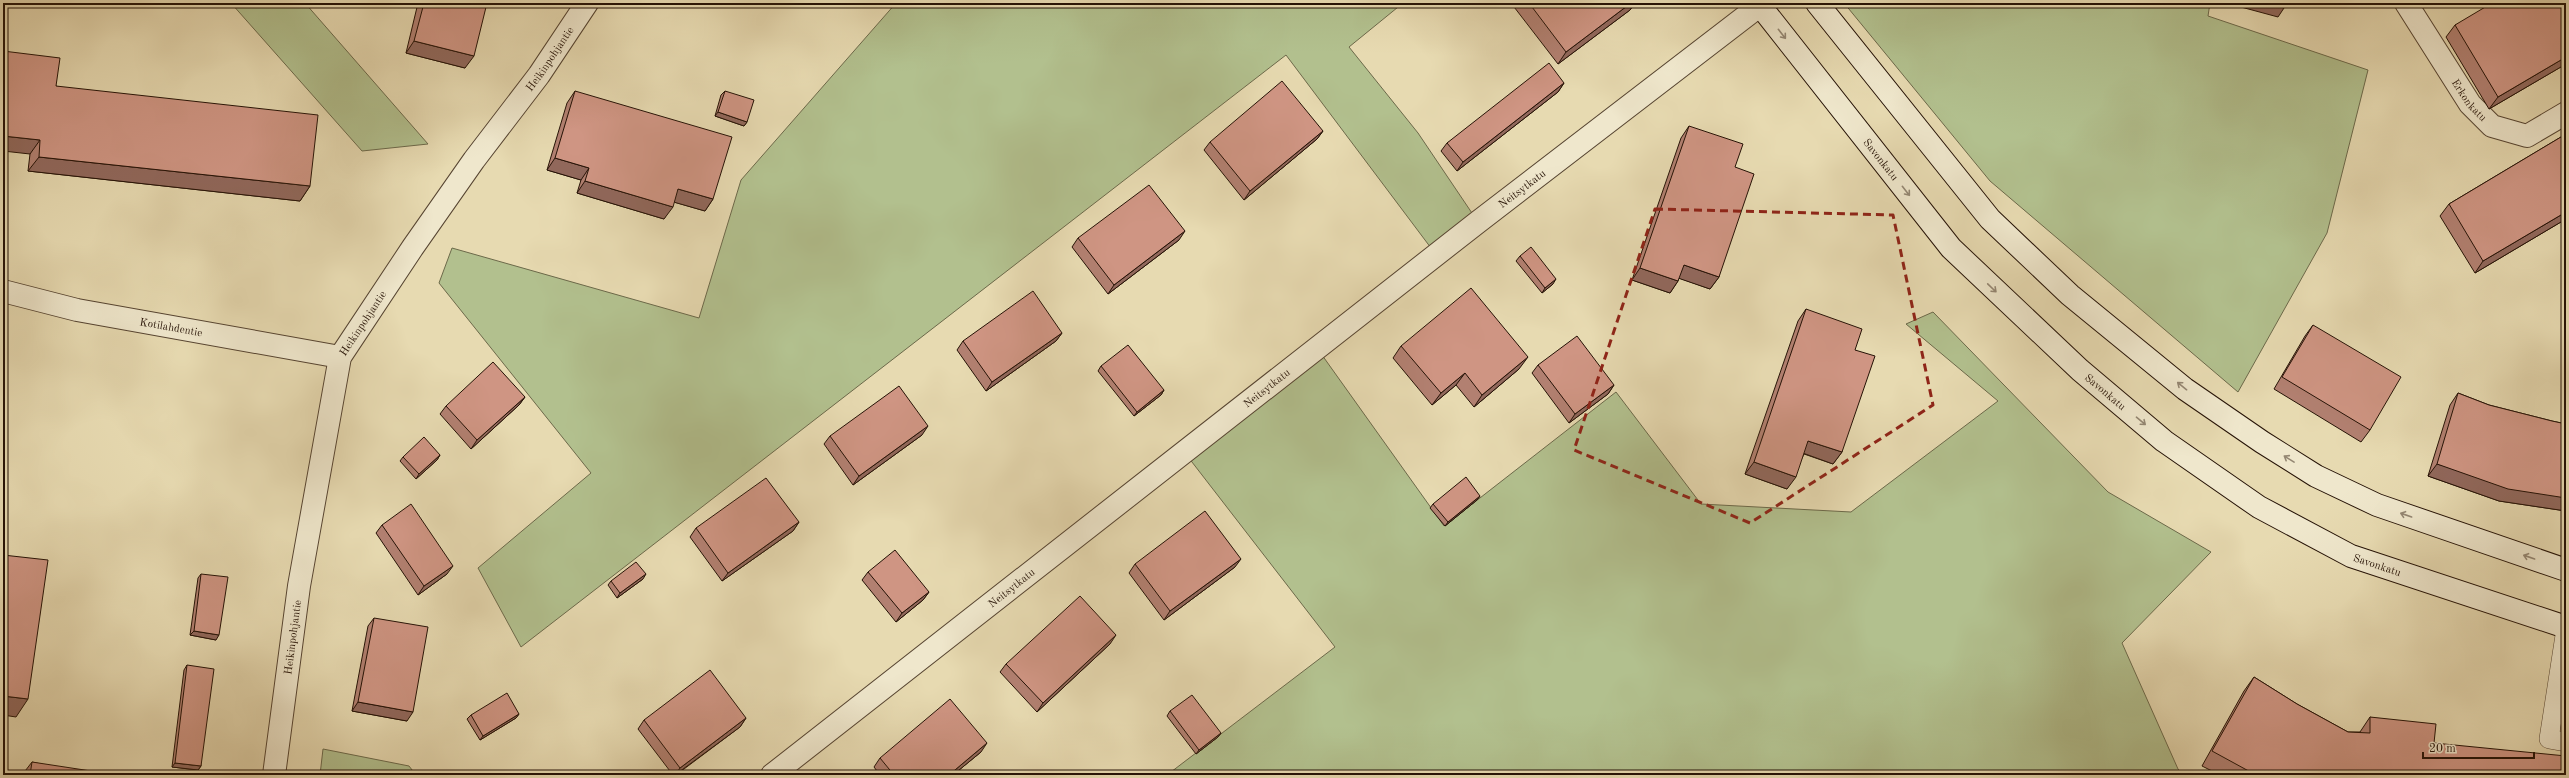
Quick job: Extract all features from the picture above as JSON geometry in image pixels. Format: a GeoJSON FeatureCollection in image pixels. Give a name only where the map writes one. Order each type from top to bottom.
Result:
{"type":"FeatureCollection","features":[{"type":"Feature","properties":{"kind":"street","name":"Heikinpohjantie"},"geometry":{"type":"LineString","coordinates":[[274,775],[299,586],[340,357],[413,247],[474,160],[539,75],[587,3]]}},
{"type":"Feature","properties":{"kind":"street"},"geometry":{"type":"LineString","coordinates":[[1817,3],[1990,219],[2070,295],[2185,389],[2262,442],[2316,476],[2377,505],[2566,570]]}},
{"type":"Feature","properties":{"kind":"street","name":"Erkonkatu"},"geometry":{"type":"LineString","coordinates":[[2406,3],[2470,104],[2492,126],[2527,136],[2566,113]]}},
{"type":"Feature","properties":{"kind":"street","name":"Savonkatu"},"geometry":{"type":"LineString","coordinates":[[1760,4],[1951,248],[2080,370],[2164,441],[2259,507],[2351,556],[2566,628]]}},
{"type":"Feature","properties":{"kind":"street","name":"Neitsytkatu"},"geometry":{"type":"LineString","coordinates":[[772,775],[1478,222],[1760,4]]}},
{"type":"Feature","properties":{"kind":"street","name":"Kotilahdentie"},"geometry":{"type":"LineString","coordinates":[[3,291],[77,310],[340,357]]}},
{"type":"Feature","properties":{"kind":"lane"},"geometry":{"type":"LineString","coordinates":[[2566,628],[2549,739],[2566,742]]}},
{"type":"Feature","properties":{"kind":"highlighted area"},"geometry":{"type":"Polygon","coordinates":[[[1655,209],[1893,215],[1933,405],[1750,523],[1574,450],[1655,209]]]}},
{"type":"Feature","properties":{"kind":"green space"},"geometry":{"type":"Polygon","coordinates":[[[231,3],[305,3],[428,144],[362,151],[231,3]]]}},
{"type":"Feature","properties":{"kind":"green space"},"geometry":{"type":"Polygon","coordinates":[[[896,3],[1403,3],[1349,47],[1418,133],[1478,222],[1437,256],[1286,55],[521,647],[478,568],[591,473],[439,283],[452,248],[699,318],[741,180],[896,3]]]}},
{"type":"Feature","properties":{"kind":"green space"},"geometry":{"type":"Polygon","coordinates":[[[1844,3],[2210,3],[2208,16],[2368,70],[2327,233],[2238,392],[1990,181],[1844,3]]]}},
{"type":"Feature","properties":{"kind":"green space"},"geometry":{"type":"Polygon","coordinates":[[[1933,312],[2108,492],[2211,552],[2122,643],[2178,769],[2183,775],[1167,775],[1335,647],[1185,453],[1317,348],[1444,526],[1616,392],[1701,504],[1851,512],[1998,401],[1906,324],[1933,312]]]}},
{"type":"Feature","properties":{"kind":"green space"},"geometry":{"type":"Polygon","coordinates":[[[323,749],[409,766],[416,775],[320,775],[323,749]]]}},
{"type":"Feature","properties":{"kind":"building"},"geometry":{"type":"Polygon","coordinates":[[[424,3],[487,3],[474,56],[414,41],[424,3]]]}},
{"type":"Feature","properties":{"kind":"building"},"geometry":{"type":"Polygon","coordinates":[[[1529,3],[1631,3],[1566,52],[1529,3]]]}},
{"type":"Feature","properties":{"kind":"building"},"geometry":{"type":"Polygon","coordinates":[[[2265,3],[2286,3],[2284,8],[2265,3]]]}},
{"type":"Feature","properties":{"kind":"building"},"geometry":{"type":"Polygon","coordinates":[[[2492,3],[2566,3],[2566,57],[2498,97],[2455,25],[2492,3]]]}},
{"type":"Feature","properties":{"kind":"building"},"geometry":{"type":"Polygon","coordinates":[[[3,51],[60,58],[56,86],[318,115],[310,186],[39,157],[40,140],[3,136],[3,51]]]}},
{"type":"Feature","properties":{"kind":"building"},"geometry":{"type":"Polygon","coordinates":[[[1549,63],[1564,83],[1463,162],[1447,143],[1549,63]]]}},
{"type":"Feature","properties":{"kind":"building"},"geometry":{"type":"Polygon","coordinates":[[[1282,81],[1323,131],[1250,191],[1210,142],[1282,81]]]}},
{"type":"Feature","properties":{"kind":"building"},"geometry":{"type":"Polygon","coordinates":[[[575,91],[732,137],[713,199],[678,189],[673,207],[585,181],[589,168],[555,158],[575,91]]]}},
{"type":"Feature","properties":{"kind":"building"},"geometry":{"type":"Polygon","coordinates":[[[725,91],[754,100],[747,122],[718,112],[725,91]]]}},
{"type":"Feature","properties":{"kind":"building"},"geometry":{"type":"Polygon","coordinates":[[[1689,126],[1743,144],[1735,167],[1754,174],[1719,277],[1684,265],[1678,281],[1640,268],[1689,126]]]}},
{"type":"Feature","properties":{"kind":"building"},"geometry":{"type":"Polygon","coordinates":[[[2566,134],[2566,212],[2483,261],[2449,204],[2566,134]]]}},
{"type":"Feature","properties":{"kind":"building"},"geometry":{"type":"Polygon","coordinates":[[[1149,185],[1185,231],[1114,285],[1078,238],[1149,185]]]}},
{"type":"Feature","properties":{"kind":"building"},"geometry":{"type":"Polygon","coordinates":[[[1531,247],[1556,279],[1545,288],[1520,256],[1531,247]]]}},
{"type":"Feature","properties":{"kind":"building"},"geometry":{"type":"Polygon","coordinates":[[[1471,288],[1528,357],[1482,395],[1465,373],[1441,393],[1401,346],[1471,288]]]}},
{"type":"Feature","properties":{"kind":"building"},"geometry":{"type":"Polygon","coordinates":[[[1033,291],[1062,333],[992,382],[963,341],[1033,291]]]}},
{"type":"Feature","properties":{"kind":"building"},"geometry":{"type":"Polygon","coordinates":[[[1806,309],[1862,329],[1855,350],[1875,356],[1842,452],[1808,441],[1796,477],[1754,462],[1806,309]]]}},
{"type":"Feature","properties":{"kind":"building"},"geometry":{"type":"Polygon","coordinates":[[[2313,325],[2401,377],[2370,430],[2282,377],[2313,325]]]}},
{"type":"Feature","properties":{"kind":"building"},"geometry":{"type":"Polygon","coordinates":[[[1577,336],[1614,385],[1575,414],[1538,365],[1577,336]]]}},
{"type":"Feature","properties":{"kind":"building"},"geometry":{"type":"Polygon","coordinates":[[[1128,345],[1164,390],[1137,412],[1101,366],[1128,345]]]}},
{"type":"Feature","properties":{"kind":"building"},"geometry":{"type":"Polygon","coordinates":[[[493,362],[525,397],[477,440],[446,406],[493,362]]]}},
{"type":"Feature","properties":{"kind":"building"},"geometry":{"type":"Polygon","coordinates":[[[899,386],[928,426],[859,476],[830,436],[899,386]]]}},
{"type":"Feature","properties":{"kind":"building"},"geometry":{"type":"Polygon","coordinates":[[[2458,393],[2489,405],[2566,424],[2566,498],[2508,489],[2437,464],[2458,393]]]}},
{"type":"Feature","properties":{"kind":"building"},"geometry":{"type":"Polygon","coordinates":[[[424,437],[440,455],[419,474],[403,457],[424,437]]]}},
{"type":"Feature","properties":{"kind":"building"},"geometry":{"type":"Polygon","coordinates":[[[1466,477],[1480,496],[1448,522],[1433,504],[1466,477]]]}},
{"type":"Feature","properties":{"kind":"building"},"geometry":{"type":"Polygon","coordinates":[[[766,478],[799,522],[728,573],[696,528],[766,478]]]}},
{"type":"Feature","properties":{"kind":"building"},"geometry":{"type":"Polygon","coordinates":[[[411,504],[453,566],[424,586],[382,525],[411,504]]]}},
{"type":"Feature","properties":{"kind":"building"},"geometry":{"type":"Polygon","coordinates":[[[1205,511],[1241,559],[1170,611],[1135,564],[1205,511]]]}},
{"type":"Feature","properties":{"kind":"building"},"geometry":{"type":"Polygon","coordinates":[[[895,550],[929,592],[902,613],[868,572],[895,550]]]}},
{"type":"Feature","properties":{"kind":"building"},"geometry":{"type":"Polygon","coordinates":[[[3,555],[48,560],[28,699],[3,696],[3,555]]]}},
{"type":"Feature","properties":{"kind":"building"},"geometry":{"type":"Polygon","coordinates":[[[636,562],[646,574],[620,593],[611,581],[636,562]]]}},
{"type":"Feature","properties":{"kind":"building"},"geometry":{"type":"Polygon","coordinates":[[[201,574],[228,577],[219,635],[194,631],[201,574]]]}},
{"type":"Feature","properties":{"kind":"building"},"geometry":{"type":"Polygon","coordinates":[[[1080,596],[1116,635],[1043,703],[1006,664],[1080,596]]]}},
{"type":"Feature","properties":{"kind":"building"},"geometry":{"type":"Polygon","coordinates":[[[374,618],[428,627],[413,712],[358,702],[374,618]]]}},
{"type":"Feature","properties":{"kind":"building"},"geometry":{"type":"Polygon","coordinates":[[[187,665],[214,669],[201,766],[175,763],[187,665]]]}},
{"type":"Feature","properties":{"kind":"building"},"geometry":{"type":"Polygon","coordinates":[[[710,670],[746,718],[680,768],[644,720],[710,670]]]}},
{"type":"Feature","properties":{"kind":"building"},"geometry":{"type":"Polygon","coordinates":[[[2254,677],[2297,704],[2348,732],[2370,733],[2370,717],[2436,724],[2434,743],[2566,756],[2566,775],[2256,775],[2212,751],[2254,677]]]}},
{"type":"Feature","properties":{"kind":"building"},"geometry":{"type":"Polygon","coordinates":[[[507,693],[519,714],[483,736],[471,715],[507,693]]]}},
{"type":"Feature","properties":{"kind":"building"},"geometry":{"type":"Polygon","coordinates":[[[1192,695],[1221,733],[1199,750],[1170,711],[1192,695]]]}},
{"type":"Feature","properties":{"kind":"building"},"geometry":{"type":"Polygon","coordinates":[[[950,699],[987,743],[949,775],[894,775],[880,758],[950,699]]]}},
{"type":"Feature","properties":{"kind":"building"},"geometry":{"type":"Polygon","coordinates":[[[32,762],[91,771],[90,775],[30,775],[32,762]]]}}]}
